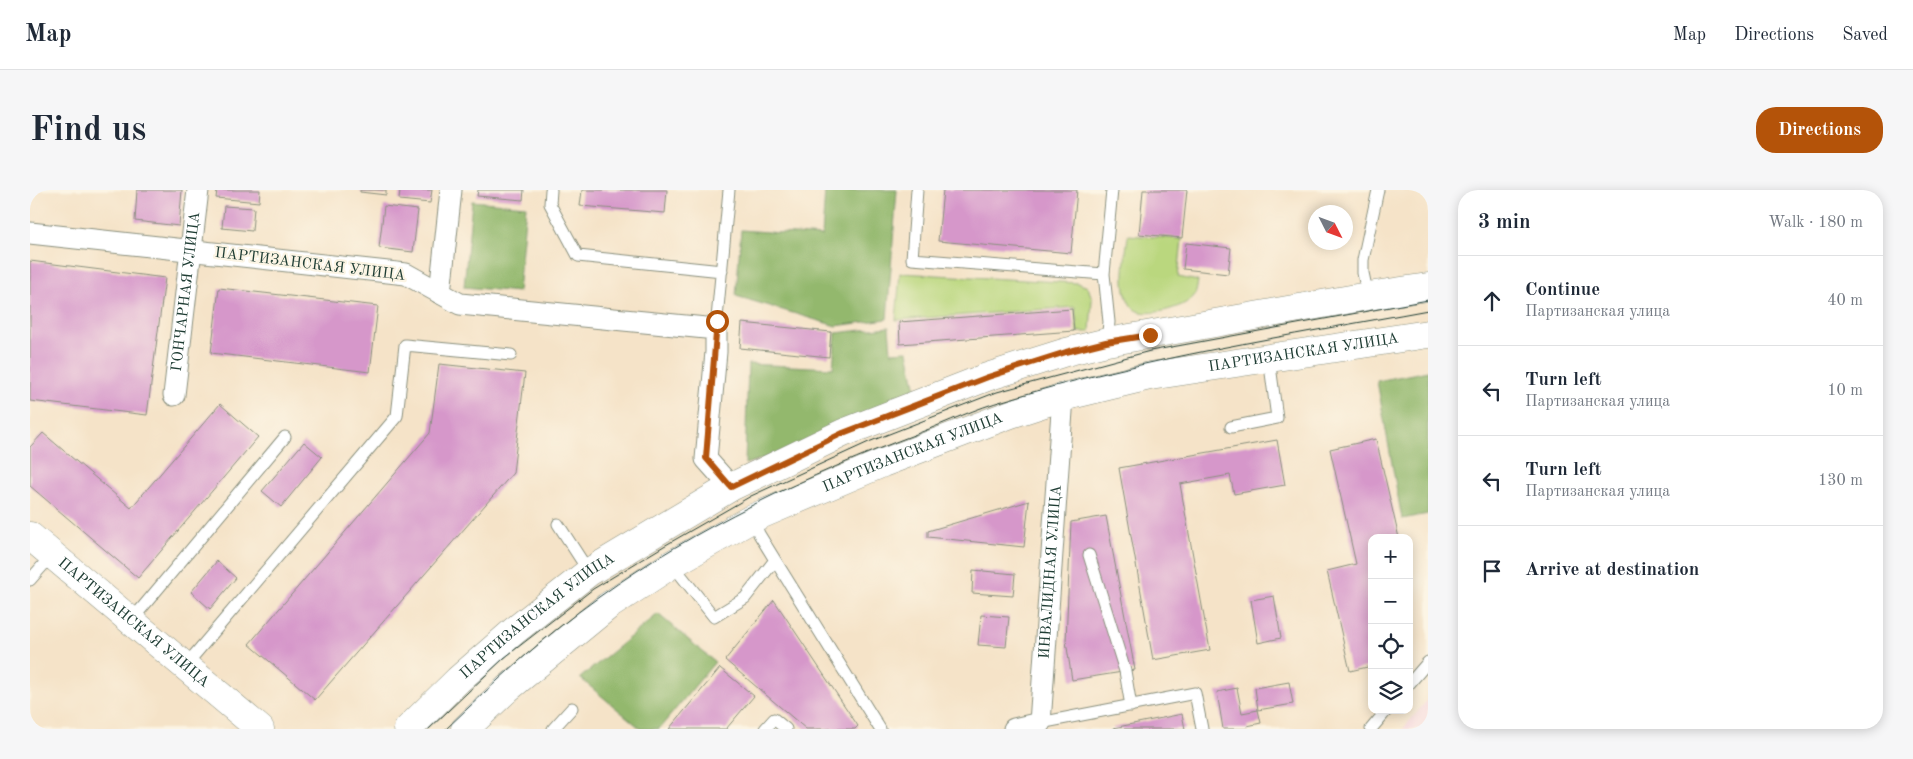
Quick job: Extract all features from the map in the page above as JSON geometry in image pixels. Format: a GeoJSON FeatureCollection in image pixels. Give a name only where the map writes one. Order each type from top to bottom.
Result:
{"type":"FeatureCollection","features":[{"type":"Feature","properties":{"kind":"street","name":"ГОНЧАРНАЯ УЛИЦА"},"geometry":{"type":"LineString","coordinates":[[174,395],[198,190]]}},
{"type":"Feature","properties":{"kind":"street"},"geometry":{"type":"LineString","coordinates":[[440,293],[451,190]]}},
{"type":"Feature","properties":{"kind":"street","name":"ПАРТИЗАНСКАЯ УЛИЦА"},"geometry":{"type":"LineString","coordinates":[[30,233],[406,274],[460,304],[716,329]]}},
{"type":"Feature","properties":{"kind":"street","name":"ПАРТИЗАНСКАЯ УЛИЦА"},"geometry":{"type":"LineString","coordinates":[[408,729],[458,680],[514,631],[589,572],[731,487],[843,433],[988,377],[1066,352],[1106,342],[1428,287]]}},
{"type":"Feature","properties":{"kind":"street"},"geometry":{"type":"LineString","coordinates":[[716,329],[716,352],[706,458],[731,487]]}},
{"type":"Feature","properties":{"kind":"street","name":"ПАРТИЗАНСКАЯ УЛИЦА"},"geometry":{"type":"LineString","coordinates":[[465,729],[508,689],[608,606],[672,564],[753,518],[883,463],[1063,397],[1150,376],[1428,334]]}},
{"type":"Feature","properties":{"kind":"street","name":"ИНВАЛИДНАЯ УЛИЦА"},"geometry":{"type":"LineString","coordinates":[[1040,723],[1063,397]]}},
{"type":"Feature","properties":{"kind":"street","name":"ПАРТИЗАНСКАЯ УЛИЦА"},"geometry":{"type":"LineString","coordinates":[[30,536],[260,729]]}},
{"type":"Feature","properties":{"kind":"street"},"geometry":{"type":"LineString","coordinates":[[1014,729],[1040,723]]}},
{"type":"Feature","properties":{"kind":"lane"},"geometry":{"type":"LineString","coordinates":[[552,190],[550,204],[578,256],[722,271]]}},
{"type":"Feature","properties":{"kind":"lane"},"geometry":{"type":"LineString","coordinates":[[716,329],[729,190]]}},
{"type":"Feature","properties":{"kind":"lane"},"geometry":{"type":"LineString","coordinates":[[917,190],[912,258],[1104,274]]}},
{"type":"Feature","properties":{"kind":"lane"},"geometry":{"type":"LineString","coordinates":[[1106,342],[1109,322],[1104,274],[1112,190]]}},
{"type":"Feature","properties":{"kind":"lane"},"geometry":{"type":"LineString","coordinates":[[1368,296],[1363,273],[1363,260],[1378,190]]}},
{"type":"Feature","properties":{"kind":"lane"},"geometry":{"type":"LineString","coordinates":[[185,666],[397,416],[405,345],[511,355]]}},
{"type":"Feature","properties":{"kind":"lane"},"geometry":{"type":"LineString","coordinates":[[1231,427],[1277,418],[1269,358]]}},
{"type":"Feature","properties":{"kind":"lane"},"geometry":{"type":"LineString","coordinates":[[131,621],[285,437]]}},
{"type":"Feature","properties":{"kind":"lane"},"geometry":{"type":"LineString","coordinates":[[753,518],[759,534],[774,560],[880,729]]}},
{"type":"Feature","properties":{"kind":"lane"},"geometry":{"type":"LineString","coordinates":[[558,524],[589,572]]}},
{"type":"Feature","properties":{"kind":"lane"},"geometry":{"type":"LineString","coordinates":[[30,580],[52,554]]}},
{"type":"Feature","properties":{"kind":"lane"},"geometry":{"type":"LineString","coordinates":[[1089,555],[1125,672],[1131,706]]}},
{"type":"Feature","properties":{"kind":"lane"},"geometry":{"type":"LineString","coordinates":[[672,564],[714,617],[744,598],[774,560]]}},
{"type":"Feature","properties":{"kind":"lane"},"geometry":{"type":"LineString","coordinates":[[1413,679],[1428,662]]}},
{"type":"Feature","properties":{"kind":"lane"},"geometry":{"type":"LineString","coordinates":[[1040,723],[1195,693],[1202,729]]}},
{"type":"Feature","properties":{"kind":"lane"},"geometry":{"type":"LineString","coordinates":[[553,729],[572,708]]}},
{"type":"Feature","properties":{"kind":"lane"},"geometry":{"type":"LineString","coordinates":[[1371,729],[1384,714]]}},
{"type":"Feature","properties":{"kind":"lane"},"geometry":{"type":"LineString","coordinates":[[765,729],[774,719],[786,729]]}},
{"type":"Feature","properties":{"kind":"shaded area"},"geometry":{"type":"Polygon","coordinates":[[[1428,699],[1428,729],[1403,729],[1428,699]]]}},
{"type":"Feature","properties":{"kind":"green space"},"geometry":{"type":"Polygon","coordinates":[[[825,190],[897,190],[887,319],[836,326],[736,296],[741,230],[822,236],[825,190]]]}},
{"type":"Feature","properties":{"kind":"green space"},"geometry":{"type":"Polygon","coordinates":[[[472,201],[526,206],[518,292],[464,287],[472,201]]]}},
{"type":"Feature","properties":{"kind":"green space"},"geometry":{"type":"Polygon","coordinates":[[[1128,235],[1182,239],[1178,277],[1198,281],[1194,296],[1182,305],[1163,311],[1144,312],[1137,311],[1132,307],[1125,291],[1124,282],[1128,235]]]}},
{"type":"Feature","properties":{"kind":"green space"},"geometry":{"type":"Polygon","coordinates":[[[900,273],[1077,283],[1088,287],[1092,299],[1090,332],[1077,332],[1075,307],[896,320],[900,273]]]}},
{"type":"Feature","properties":{"kind":"green space"},"geometry":{"type":"Polygon","coordinates":[[[889,327],[891,352],[908,351],[917,395],[823,441],[745,464],[748,364],[833,368],[836,333],[889,327]]]}},
{"type":"Feature","properties":{"kind":"green space"},"geometry":{"type":"Polygon","coordinates":[[[1428,371],[1428,514],[1402,519],[1377,381],[1428,371]]]}},
{"type":"Feature","properties":{"kind":"green space"},"geometry":{"type":"Polygon","coordinates":[[[658,614],[715,662],[659,729],[641,729],[580,678],[658,614]]]}},
{"type":"Feature","properties":{"kind":"building"},"geometry":{"type":"Polygon","coordinates":[[[137,190],[182,190],[179,226],[135,221],[137,190]]]}},
{"type":"Feature","properties":{"kind":"building"},"geometry":{"type":"Polygon","coordinates":[[[217,190],[260,190],[259,202],[216,198],[217,190]]]}},
{"type":"Feature","properties":{"kind":"building"},"geometry":{"type":"Polygon","coordinates":[[[360,190],[386,190],[386,195],[360,192],[360,190]]]}},
{"type":"Feature","properties":{"kind":"building"},"geometry":{"type":"Polygon","coordinates":[[[400,190],[432,190],[430,203],[399,200],[400,190]]]}},
{"type":"Feature","properties":{"kind":"building"},"geometry":{"type":"Polygon","coordinates":[[[478,190],[524,190],[523,200],[477,196],[478,190]]]}},
{"type":"Feature","properties":{"kind":"building"},"geometry":{"type":"Polygon","coordinates":[[[582,190],[667,190],[665,213],[580,206],[582,190]]]}},
{"type":"Feature","properties":{"kind":"building"},"geometry":{"type":"Polygon","coordinates":[[[943,190],[1077,190],[1071,253],[938,241],[943,190]]]}},
{"type":"Feature","properties":{"kind":"building"},"geometry":{"type":"Polygon","coordinates":[[[1143,190],[1187,190],[1182,238],[1139,234],[1143,190]]]}},
{"type":"Feature","properties":{"kind":"building"},"geometry":{"type":"Polygon","coordinates":[[[224,206],[254,208],[252,231],[222,228],[224,206]]]}},
{"type":"Feature","properties":{"kind":"building"},"geometry":{"type":"Polygon","coordinates":[[[384,206],[418,210],[413,252],[379,248],[384,206]]]}},
{"type":"Feature","properties":{"kind":"building"},"geometry":{"type":"Polygon","coordinates":[[[1186,243],[1231,248],[1228,274],[1183,269],[1186,243]]]}},
{"type":"Feature","properties":{"kind":"building"},"geometry":{"type":"Polygon","coordinates":[[[30,261],[165,278],[147,415],[30,401],[30,261]]]}},
{"type":"Feature","properties":{"kind":"building"},"geometry":{"type":"Polygon","coordinates":[[[219,288],[378,306],[370,372],[211,353],[219,288]]]}},
{"type":"Feature","properties":{"kind":"building"},"geometry":{"type":"Polygon","coordinates":[[[1072,309],[1074,331],[900,344],[899,322],[1072,309]]]}},
{"type":"Feature","properties":{"kind":"building"},"geometry":{"type":"Polygon","coordinates":[[[742,323],[831,332],[829,357],[740,348],[742,323]]]}},
{"type":"Feature","properties":{"kind":"building"},"geometry":{"type":"Polygon","coordinates":[[[439,364],[525,373],[513,473],[315,700],[249,644],[430,433],[439,364]]]}},
{"type":"Feature","properties":{"kind":"building"},"geometry":{"type":"Polygon","coordinates":[[[220,404],[258,437],[138,578],[30,486],[30,447],[43,433],[131,508],[220,404]]]}},
{"type":"Feature","properties":{"kind":"building"},"geometry":{"type":"Polygon","coordinates":[[[1376,439],[1398,534],[1368,534],[1368,667],[1350,671],[1327,571],[1356,564],[1330,449],[1376,439]]]}},
{"type":"Feature","properties":{"kind":"building"},"geometry":{"type":"Polygon","coordinates":[[[1277,440],[1285,485],[1234,494],[1230,475],[1180,484],[1210,650],[1153,660],[1119,468],[1277,440]]]}},
{"type":"Feature","properties":{"kind":"building"},"geometry":{"type":"Polygon","coordinates":[[[304,442],[322,457],[281,507],[262,491],[304,442]]]}},
{"type":"Feature","properties":{"kind":"building"},"geometry":{"type":"Polygon","coordinates":[[[1029,501],[1024,547],[928,537],[928,531],[1029,501]]]}},
{"type":"Feature","properties":{"kind":"building"},"geometry":{"type":"Polygon","coordinates":[[[1106,516],[1135,670],[1072,680],[1066,641],[1071,522],[1106,516]]]}},
{"type":"Feature","properties":{"kind":"building"},"geometry":{"type":"Polygon","coordinates":[[[217,561],[236,578],[210,609],[191,592],[217,561]]]}},
{"type":"Feature","properties":{"kind":"building"},"geometry":{"type":"Polygon","coordinates":[[[973,570],[1015,574],[1013,596],[972,593],[973,570]]]}},
{"type":"Feature","properties":{"kind":"building"},"geometry":{"type":"Polygon","coordinates":[[[1274,596],[1281,638],[1258,643],[1251,600],[1274,596]]]}},
{"type":"Feature","properties":{"kind":"building"},"geometry":{"type":"Polygon","coordinates":[[[774,600],[858,726],[855,729],[806,729],[725,660],[774,600]]]}},
{"type":"Feature","properties":{"kind":"building"},"geometry":{"type":"Polygon","coordinates":[[[981,615],[1009,617],[1006,647],[978,645],[981,615]]]}},
{"type":"Feature","properties":{"kind":"building"},"geometry":{"type":"Polygon","coordinates":[[[720,668],[754,696],[726,729],[669,729],[720,668]]]}},
{"type":"Feature","properties":{"kind":"building"},"geometry":{"type":"Polygon","coordinates":[[[1289,682],[1293,704],[1258,710],[1255,688],[1289,682]]]}},
{"type":"Feature","properties":{"kind":"building"},"geometry":{"type":"Polygon","coordinates":[[[1237,688],[1242,713],[1258,710],[1261,723],[1247,726],[1248,729],[1223,729],[1217,692],[1237,688]]]}},
{"type":"Feature","properties":{"kind":"building"},"geometry":{"type":"Polygon","coordinates":[[[1182,714],[1185,729],[1113,729],[1113,728],[1182,714]]]}},
{"type":"Feature","properties":{"kind":"tram line"},"geometry":{"type":"LineString","coordinates":[[429,729],[504,658],[593,589],[751,496],[871,441],[997,392],[1150,351],[1428,300]]}},
{"type":"Feature","properties":{"kind":"tram line"},"geometry":{"type":"LineString","coordinates":[[446,729],[539,644],[599,597],[636,572],[714,525],[836,466],[984,407],[1058,385],[1216,349],[1428,310]]}},
{"type":"Feature","properties":{"kind":"route"},"geometry":{"type":"LineString","coordinates":[[717,321],[706,458],[731,487],[843,433],[988,377],[1066,352],[1106,342],[1150,335]]}}]}
